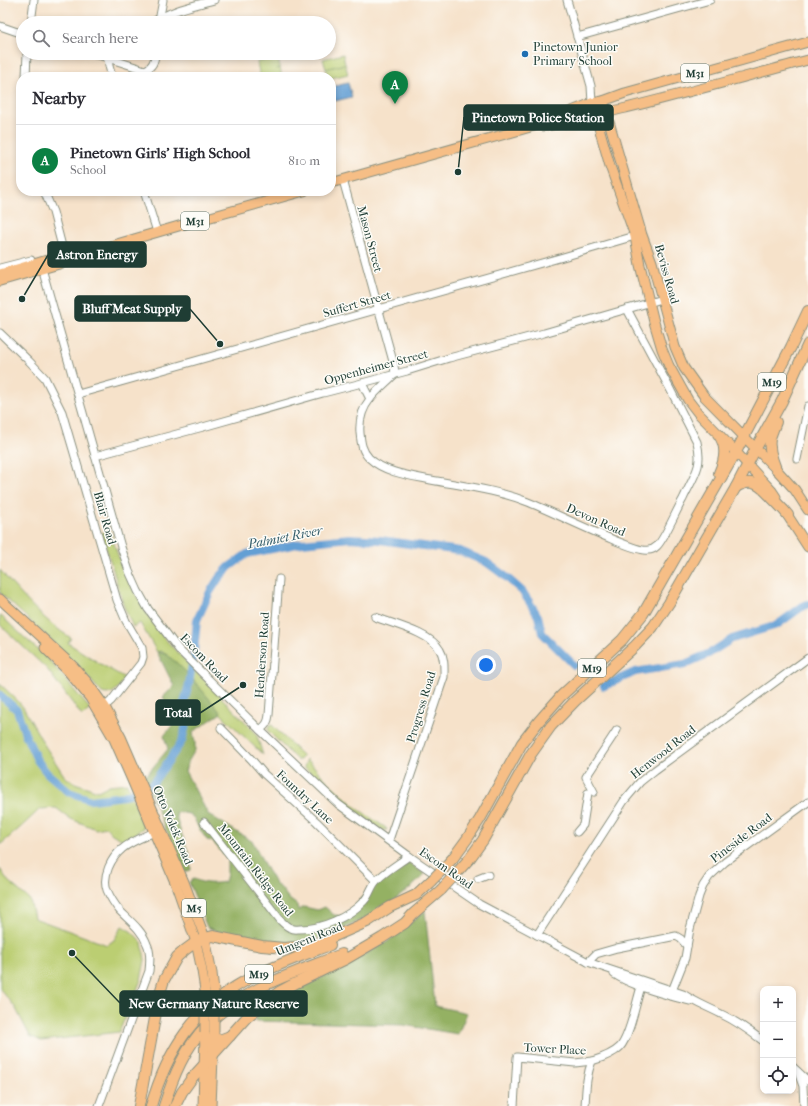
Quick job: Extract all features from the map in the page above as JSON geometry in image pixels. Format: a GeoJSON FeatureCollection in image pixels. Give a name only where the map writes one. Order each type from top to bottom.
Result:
{"type":"FeatureCollection","features":[{"type":"Feature","properties":{"kind":"highway","name":"M19"},"geometry":{"type":"LineString","coordinates":[[416,895],[443,869],[467,839],[530,731],[561,696],[622,640],[643,614],[736,452],[791,347],[808,311]]}},
{"type":"Feature","properties":{"kind":"highway","name":"M19"},"geometry":{"type":"LineString","coordinates":[[164,1106],[176,1073],[189,1049],[206,1026],[226,1009],[248,994],[264,986],[366,944],[395,927],[441,890],[470,858],[498,815],[531,754],[552,726],[572,704],[635,646],[661,616],[736,487],[782,401],[808,344]]}},
{"type":"Feature","properties":{"kind":"highway"},"geometry":{"type":"LineString","coordinates":[[776,469],[772,459],[770,437],[782,401]]}},
{"type":"Feature","properties":{"kind":"highway"},"geometry":{"type":"LineString","coordinates":[[697,520],[699,512],[724,460],[723,443],[718,434]]}},
{"type":"Feature","properties":{"kind":"highway"},"geometry":{"type":"LineString","coordinates":[[736,487],[749,482],[761,486],[788,515]]}},
{"type":"Feature","properties":{"kind":"highway"},"geometry":{"type":"LineString","coordinates":[[139,1106],[159,996],[164,980],[177,957],[185,950],[201,940],[213,936],[262,946],[284,948],[308,946],[356,928],[390,907],[416,895]]}},
{"type":"Feature","properties":{"kind":"highway","name":"Umgeni Road"},"geometry":{"type":"LineString","coordinates":[[151,1106],[161,1074],[174,1048],[189,1026],[210,1005],[226,992],[245,980],[364,930],[396,911],[416,895]]}},
{"type":"Feature","properties":{"kind":"highway"},"geometry":{"type":"LineString","coordinates":[[175,1106],[182,1092],[192,1078],[255,1010],[279,992],[363,950],[405,923],[413,914]]}},
{"type":"Feature","properties":{"kind":"highway"},"geometry":{"type":"LineString","coordinates":[[209,1036],[222,1039],[230,1036]]}},
{"type":"Feature","properties":{"kind":"main road","name":"M31"},"geometry":{"type":"LineString","coordinates":[[336,182],[534,126],[592,103],[808,42]]}},
{"type":"Feature","properties":{"kind":"main road","name":"M31"},"geometry":{"type":"LineString","coordinates":[[534,126],[572,122],[808,60]]}},
{"type":"Feature","properties":{"kind":"main road","name":"Beviss Road"},"geometry":{"type":"LineString","coordinates":[[603,101],[638,235],[640,265],[649,302],[662,349],[674,376],[698,413],[772,491],[808,547]]}},
{"type":"Feature","properties":{"kind":"main road","name":"Beviss Road"},"geometry":{"type":"LineString","coordinates":[[592,103],[610,166],[638,235],[652,262],[675,347],[684,368],[704,396],[795,490],[808,510]]}},
{"type":"Feature","properties":{"kind":"main road","name":"M31"},"geometry":{"type":"LineString","coordinates":[[0,281],[65,256],[75,259],[86,253],[286,196]]}},
{"type":"Feature","properties":{"kind":"main road","name":"M31"},"geometry":{"type":"LineString","coordinates":[[0,274],[41,266]]}},
{"type":"Feature","properties":{"kind":"main road","name":"Otto Volek Road"},"geometry":{"type":"LineString","coordinates":[[0,599],[73,666],[88,683],[114,739],[139,786],[158,831],[175,882],[201,940],[212,973],[209,990],[209,1036],[204,1065],[203,1106]]}},
{"type":"Feature","properties":{"kind":"main road","name":"Otto Volek Road"},"geometry":{"type":"LineString","coordinates":[[0,606],[67,670],[101,709]]}},
{"type":"Feature","properties":{"kind":"main road","name":"Otto Volek Road"},"geometry":{"type":"LineString","coordinates":[[209,1036],[213,1055],[211,1106]]}},
{"type":"Feature","properties":{"kind":"street"},"geometry":{"type":"LineString","coordinates":[[32,16],[34,0]]}},
{"type":"Feature","properties":{"kind":"street"},"geometry":{"type":"LineString","coordinates":[[161,16],[163,0]]}},
{"type":"Feature","properties":{"kind":"street"},"geometry":{"type":"LineString","coordinates":[[166,16],[172,12],[214,0]]}},
{"type":"Feature","properties":{"kind":"street","name":"Beviss Road"},"geometry":{"type":"LineString","coordinates":[[567,0],[591,86],[592,103]]}},
{"type":"Feature","properties":{"kind":"street"},"geometry":{"type":"LineString","coordinates":[[577,37],[710,0]]}},
{"type":"Feature","properties":{"kind":"street"},"geometry":{"type":"LineString","coordinates":[[0,26],[16,32]]}},
{"type":"Feature","properties":{"kind":"street"},"geometry":{"type":"LineString","coordinates":[[26,72],[27,60]]}},
{"type":"Feature","properties":{"kind":"street"},"geometry":{"type":"LineString","coordinates":[[110,60],[111,72]]}},
{"type":"Feature","properties":{"kind":"street"},"geometry":{"type":"LineString","coordinates":[[122,60],[145,70],[150,67],[153,60]]}},
{"type":"Feature","properties":{"kind":"street","name":"Beviss Road"},"geometry":{"type":"LineString","coordinates":[[591,86],[603,101]]}},
{"type":"Feature","properties":{"kind":"street","name":"Mason Street"},"geometry":{"type":"LineString","coordinates":[[342,180],[392,354],[395,374]]}},
{"type":"Feature","properties":{"kind":"street"},"geometry":{"type":"LineString","coordinates":[[0,268],[65,256],[53,212],[46,196]]}},
{"type":"Feature","properties":{"kind":"street"},"geometry":{"type":"LineString","coordinates":[[146,196],[157,232]]}},
{"type":"Feature","properties":{"kind":"street","name":"Suffert Street"},"geometry":{"type":"LineString","coordinates":[[78,394],[638,235]]}},
{"type":"Feature","properties":{"kind":"street","name":"Escom Road"},"geometry":{"type":"LineString","coordinates":[[41,266],[129,571],[148,609],[178,650],[338,804],[409,856],[479,904],[588,962],[671,993]]}},
{"type":"Feature","properties":{"kind":"street","name":"Oppenheimer Street"},"geometry":{"type":"LineString","coordinates":[[95,456],[203,428],[323,393],[362,384],[662,299]]}},
{"type":"Feature","properties":{"kind":"street","name":"Devon Road"},"geometry":{"type":"LineString","coordinates":[[395,374],[370,399],[364,408],[361,419],[360,432],[362,448],[368,457],[375,463],[387,469],[405,474],[521,499],[623,544],[646,551],[657,546],[664,535],[696,472],[700,455],[697,442],[628,309]]}},
{"type":"Feature","properties":{"kind":"street","name":"Blair Road"},"geometry":{"type":"LineString","coordinates":[[0,333],[44,378],[62,412],[117,600],[126,621],[142,648],[143,657],[140,663],[127,682],[101,709]]}},
{"type":"Feature","properties":{"kind":"street"},"geometry":{"type":"LineString","coordinates":[[362,384],[370,399]]}},
{"type":"Feature","properties":{"kind":"street"},"geometry":{"type":"LineString","coordinates":[[796,460],[808,406]]}},
{"type":"Feature","properties":{"kind":"street","name":"Henderson Road"},"geometry":{"type":"LineString","coordinates":[[260,730],[266,725],[269,715],[279,579]]}},
{"type":"Feature","properties":{"kind":"street","name":"Progress Road"},"geometry":{"type":"LineString","coordinates":[[375,617],[420,633],[434,641],[441,651],[444,660],[444,677],[389,840]]}},
{"type":"Feature","properties":{"kind":"street","name":"Henwood Road"},"geometry":{"type":"LineString","coordinates":[[537,935],[633,789],[655,770],[808,658]]}},
{"type":"Feature","properties":{"kind":"street","name":"Foundry Lane"},"geometry":{"type":"LineString","coordinates":[[221,728],[264,774],[317,822],[376,882]]}},
{"type":"Feature","properties":{"kind":"street"},"geometry":{"type":"LineString","coordinates":[[577,832],[583,825],[591,792],[586,777],[617,730]]}},
{"type":"Feature","properties":{"kind":"street","name":"Pineside Road"},"geometry":{"type":"LineString","coordinates":[[671,993],[685,958],[690,929],[699,896],[709,877],[725,862],[808,802]]}},
{"type":"Feature","properties":{"kind":"street","name":"Mountain Ridge Road"},"geometry":{"type":"LineString","coordinates":[[204,822],[281,921],[290,928],[294,929],[321,927],[350,912],[363,903],[376,882],[409,856]]}},
{"type":"Feature","properties":{"kind":"street"},"geometry":{"type":"LineString","coordinates":[[99,1106],[149,971],[150,959],[148,945],[144,936],[120,910],[106,889],[108,868],[120,850],[125,846],[158,831]]}},
{"type":"Feature","properties":{"kind":"street"},"geometry":{"type":"LineString","coordinates":[[478,879],[488,875]]}},
{"type":"Feature","properties":{"kind":"street"},"geometry":{"type":"LineString","coordinates":[[588,962],[594,955],[617,948],[676,936],[690,929]]}},
{"type":"Feature","properties":{"kind":"street"},"geometry":{"type":"LineString","coordinates":[[676,936],[687,946]]}},
{"type":"Feature","properties":{"kind":"street","name":"Escom Road"},"geometry":{"type":"LineString","coordinates":[[602,967],[622,979],[641,987],[683,994],[693,1001],[720,1013],[760,1038]]}},
{"type":"Feature","properties":{"kind":"street"},"geometry":{"type":"LineString","coordinates":[[585,1106],[587,1080],[592,1061],[614,1052],[624,1042],[629,1031],[641,987]]}},
{"type":"Feature","properties":{"kind":"street","name":"Tower Place"},"geometry":{"type":"LineString","coordinates":[[514,1106],[517,1057],[575,1062],[592,1061]]}},
{"type":"Feature","properties":{"kind":"street"},"geometry":{"type":"LineString","coordinates":[[796,1070],[808,1081]]}},
{"type":"Feature","properties":{"kind":"street"},"geometry":{"type":"LineString","coordinates":[[796,1071],[803,1086],[804,1106]]}},
{"type":"Feature","properties":{"kind":"green space"},"geometry":{"type":"Polygon","coordinates":[[[343,54],[345,64],[326,69],[323,60],[336,60],[336,56],[343,54]]]}},
{"type":"Feature","properties":{"kind":"green space"},"geometry":{"type":"Polygon","coordinates":[[[265,60],[279,60],[281,72],[259,72],[257,62],[265,60]]]}},
{"type":"Feature","properties":{"kind":"green space"},"geometry":{"type":"Polygon","coordinates":[[[345,64],[348,74],[336,77],[336,72],[327,72],[326,69],[345,64]]]}},
{"type":"Feature","properties":{"kind":"green space"},"geometry":{"type":"Polygon","coordinates":[[[110,531],[117,553],[136,596],[157,629],[174,649],[256,733],[263,755],[221,714],[170,657],[161,651],[157,652],[140,623],[133,627],[124,607],[101,533],[110,531]]]}},
{"type":"Feature","properties":{"kind":"green space"},"geometry":{"type":"Polygon","coordinates":[[[0,570],[42,616],[71,638],[68,643],[125,678],[116,690],[106,694],[102,693],[63,651],[0,593],[0,570]]]}},
{"type":"Feature","properties":{"kind":"green space"},"geometry":{"type":"Polygon","coordinates":[[[0,615],[49,660],[90,709],[82,716],[47,669],[0,625],[0,615]]]}},
{"type":"Feature","properties":{"kind":"green space"},"geometry":{"type":"Polygon","coordinates":[[[157,652],[166,654],[178,664],[221,713],[193,732],[195,750],[185,771],[208,814],[253,842],[275,884],[281,888],[289,899],[297,905],[298,910],[304,907],[318,910],[325,907],[334,915],[343,916],[350,912],[376,881],[405,862],[408,862],[425,874],[414,885],[386,906],[354,924],[321,937],[306,941],[290,943],[264,942],[227,934],[207,927],[189,882],[194,879],[209,883],[225,882],[227,863],[229,861],[212,841],[207,840],[194,818],[189,814],[179,812],[176,814],[178,824],[189,854],[191,870],[184,872],[144,778],[168,749],[164,736],[177,719],[163,697],[174,686],[157,652]]]}},
{"type":"Feature","properties":{"kind":"green space"},"geometry":{"type":"Polygon","coordinates":[[[0,684],[23,707],[45,746],[65,777],[75,783],[98,791],[109,785],[127,783],[144,827],[135,834],[123,840],[112,834],[106,827],[96,829],[71,819],[56,808],[40,809],[0,845],[0,684]]]}},
{"type":"Feature","properties":{"kind":"green space"},"geometry":{"type":"Polygon","coordinates":[[[272,725],[303,756],[300,760],[297,760],[269,732],[269,726],[272,725]]]}},
{"type":"Feature","properties":{"kind":"green space"},"geometry":{"type":"Polygon","coordinates":[[[307,759],[328,782],[358,809],[387,830],[382,830],[330,791],[304,767],[307,759]]]}},
{"type":"Feature","properties":{"kind":"green space"},"geometry":{"type":"Polygon","coordinates":[[[0,869],[8,881],[30,900],[34,918],[107,945],[114,940],[122,926],[132,932],[142,942],[145,960],[141,980],[119,1032],[41,1041],[30,1036],[15,1007],[0,989],[0,869]]]}},
{"type":"Feature","properties":{"kind":"green space"},"geometry":{"type":"Polygon","coordinates":[[[425,911],[435,1006],[467,1013],[458,1034],[403,1025],[255,1021],[257,1017],[288,994],[387,942],[425,911]]]}},
{"type":"Feature","properties":{"kind":"water"},"geometry":{"type":"Polygon","coordinates":[[[348,83],[352,97],[336,101],[336,86],[348,83]]]}},
{"type":"Feature","properties":{"kind":"waterway","name":"Palmiet River"},"geometry":{"type":"LineString","coordinates":[[0,695],[17,710],[25,734],[37,760],[47,773],[69,792],[91,800],[124,796],[152,784],[182,741],[186,725],[184,703],[189,684],[197,620],[210,592],[219,578],[229,567],[247,554],[302,543],[350,538],[380,540],[460,551],[486,562],[522,591],[538,616],[542,633],[574,665]]}},
{"type":"Feature","properties":{"kind":"waterway","name":"Palmiet River"},"geometry":{"type":"LineString","coordinates":[[604,686],[635,672],[685,664],[710,653],[732,639],[777,625],[808,604]]}},
{"type":"Feature","properties":{"kind":"place","name":"Pinetown Junior Primary School"},"geometry":{"type":"Point","coordinates":[525,54]}},
{"type":"Feature","properties":{"kind":"place","name":"Pinetown Girls' High School"},"geometry":{"type":"Point","coordinates":[395,104]}},
{"type":"Feature","properties":{"kind":"place","name":"Pinetown Police Station"},"geometry":{"type":"Point","coordinates":[458,172]}},
{"type":"Feature","properties":{"kind":"place","name":"Astron Energy"},"geometry":{"type":"Point","coordinates":[22,299]}},
{"type":"Feature","properties":{"kind":"place","name":"Bluff Meat Supply"},"geometry":{"type":"Point","coordinates":[220,344]}},
{"type":"Feature","properties":{"kind":"place","name":"Total"},"geometry":{"type":"Point","coordinates":[243,685]}},
{"type":"Feature","properties":{"kind":"place","name":"New Germany Nature Reserve"},"geometry":{"type":"Point","coordinates":[72,953]}}]}
